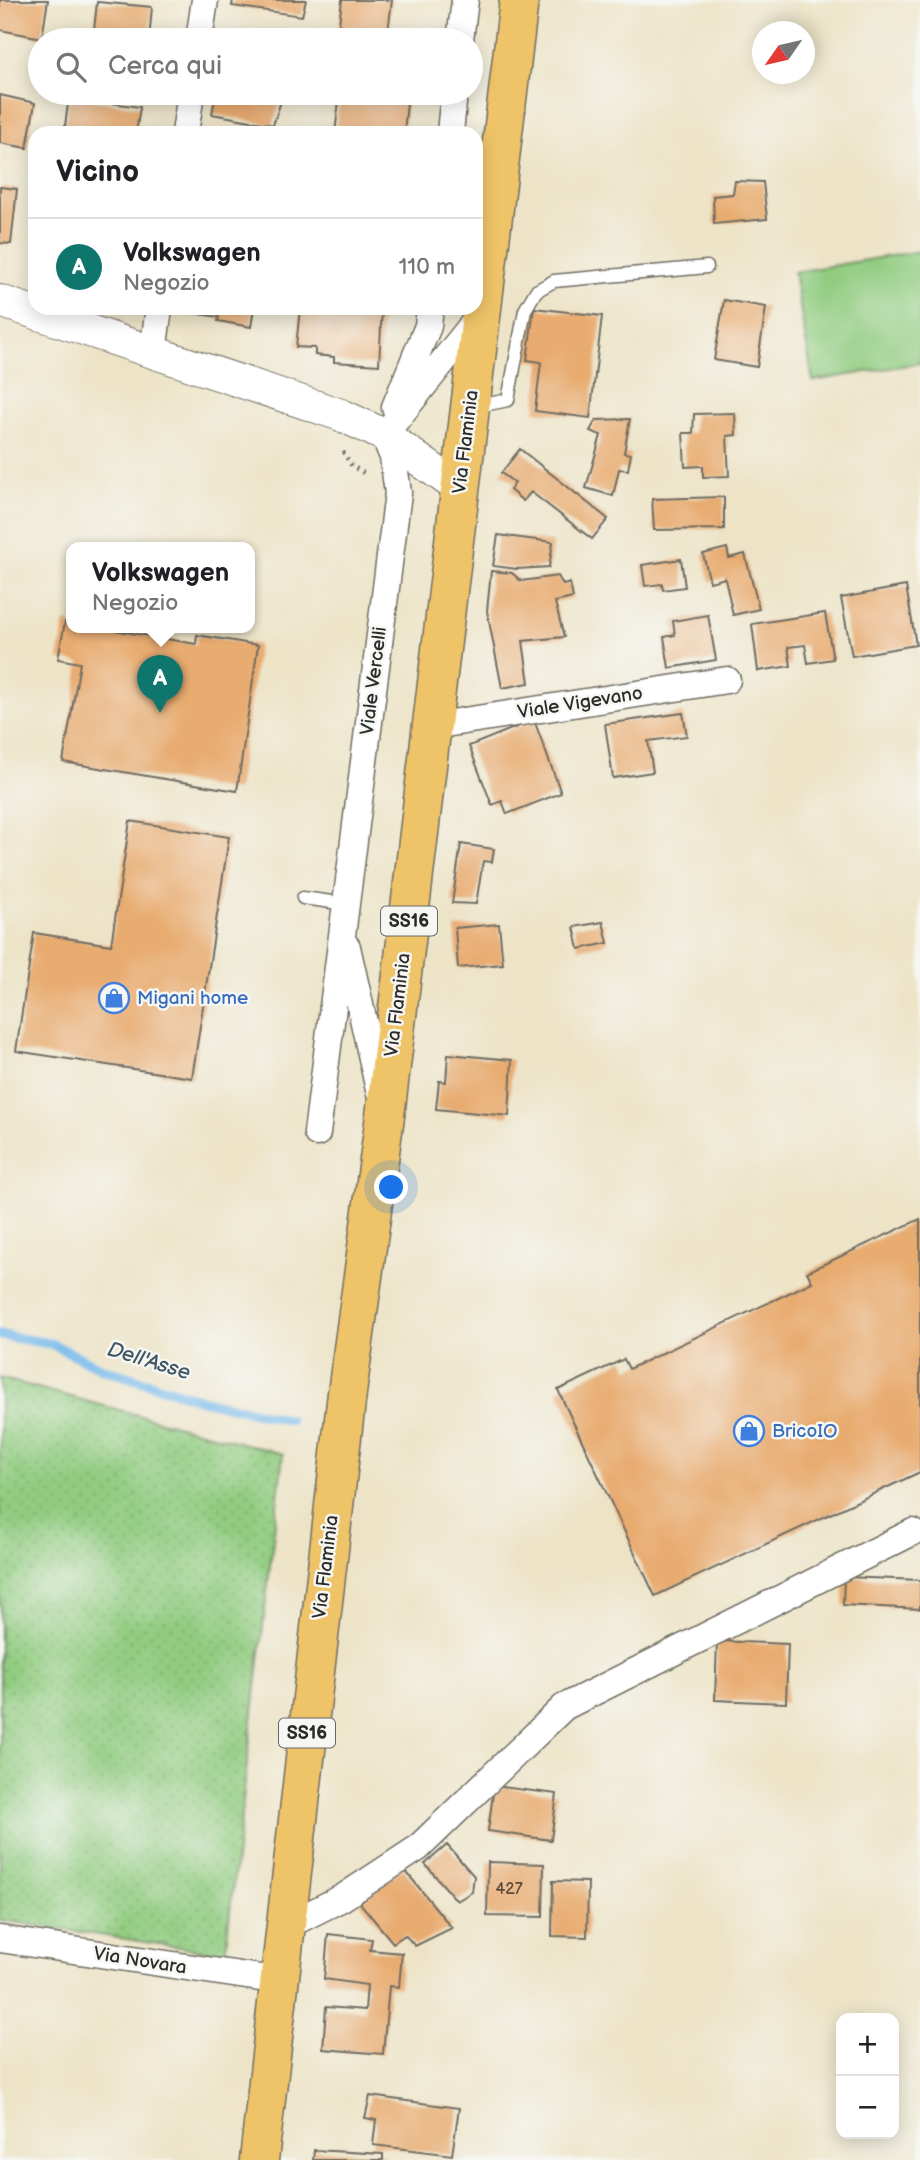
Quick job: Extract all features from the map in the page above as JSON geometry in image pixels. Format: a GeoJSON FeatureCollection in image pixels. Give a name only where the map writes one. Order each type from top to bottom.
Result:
{"type":"FeatureCollection","features":[{"type":"Feature","properties":{"kind":"main road","name":"Via Flaminia"},"geometry":{"type":"LineString","coordinates":[[483,297],[519,0]]}},
{"type":"Feature","properties":{"kind":"main road","name":"Via Flaminia"},"geometry":{"type":"LineString","coordinates":[[258,2160],[347,1393],[385,1116],[481,315]]}},
{"type":"Feature","properties":{"kind":"street"},"geometry":{"type":"LineString","coordinates":[[201,28],[205,0]]}},
{"type":"Feature","properties":{"kind":"street"},"geometry":{"type":"LineString","coordinates":[[462,28],[465,0]]}},
{"type":"Feature","properties":{"kind":"street"},"geometry":{"type":"LineString","coordinates":[[186,126],[189,105]]}},
{"type":"Feature","properties":{"kind":"street"},"geometry":{"type":"LineString","coordinates":[[451,126],[453,105]]}},
{"type":"Feature","properties":{"kind":"street"},"geometry":{"type":"LineString","coordinates":[[0,301],[28,310]]}},
{"type":"Feature","properties":{"kind":"street"},"geometry":{"type":"LineString","coordinates":[[42,315],[341,415],[384,435],[460,488]]}},
{"type":"Feature","properties":{"kind":"street"},"geometry":{"type":"LineString","coordinates":[[153,352],[158,315]]}},
{"type":"Feature","properties":{"kind":"street"},"geometry":{"type":"LineString","coordinates":[[384,435],[428,326],[429,315]]}},
{"type":"Feature","properties":{"kind":"street"},"geometry":{"type":"LineString","coordinates":[[384,435],[480,315]]}},
{"type":"Feature","properties":{"kind":"street","name":"Viale Vercelli"},"geometry":{"type":"LineString","coordinates":[[317,1133],[398,493],[393,457],[384,435]]}},
{"type":"Feature","properties":{"kind":"street","name":"Viale Vigevano"},"geometry":{"type":"LineString","coordinates":[[432,726],[727,680]]}},
{"type":"Feature","properties":{"kind":"street","name":"Viale Vercelli"},"geometry":{"type":"LineString","coordinates":[[344,916],[385,1116]]}},
{"type":"Feature","properties":{"kind":"street"},"geometry":{"type":"LineString","coordinates":[[286,1926],[342,1898],[418,1848],[564,1707],[913,1531]]}},
{"type":"Feature","properties":{"kind":"street","name":"Via Novara"},"geometry":{"type":"LineString","coordinates":[[0,1939],[280,1981]]}},
{"type":"Feature","properties":{"kind":"lane"},"geometry":{"type":"LineString","coordinates":[[470,408],[508,400],[525,310],[536,291],[555,281],[707,267]]}},
{"type":"Feature","properties":{"kind":"lane"},"geometry":{"type":"LineString","coordinates":[[303,898],[344,916]]}},
{"type":"Feature","properties":{"kind":"green space"},"geometry":{"type":"Polygon","coordinates":[[[920,251],[920,363],[813,381],[794,272],[920,251]]]}},
{"type":"Feature","properties":{"kind":"green space"},"geometry":{"type":"Polygon","coordinates":[[[0,1378],[283,1454],[225,1954],[0,1920],[0,1378]]]}},
{"type":"Feature","properties":{"kind":"building"},"geometry":{"type":"Polygon","coordinates":[[[0,0],[48,0],[44,28],[28,28],[28,35],[0,30],[0,0]]]}},
{"type":"Feature","properties":{"kind":"building"},"geometry":{"type":"Polygon","coordinates":[[[233,0],[306,0],[302,16],[232,6],[233,0]]]}},
{"type":"Feature","properties":{"kind":"building"},"geometry":{"type":"Polygon","coordinates":[[[342,0],[392,0],[388,28],[338,28],[342,0]]]}},
{"type":"Feature","properties":{"kind":"building"},"geometry":{"type":"Polygon","coordinates":[[[97,2],[152,7],[150,28],[94,28],[97,2]]]}},
{"type":"Feature","properties":{"kind":"building"},"geometry":{"type":"Polygon","coordinates":[[[0,95],[35,105],[31,126],[28,126],[27,148],[0,143],[0,95]]]}},
{"type":"Feature","properties":{"kind":"building"},"geometry":{"type":"Polygon","coordinates":[[[68,105],[140,107],[137,126],[65,126],[68,105]]]}},
{"type":"Feature","properties":{"kind":"building"},"geometry":{"type":"Polygon","coordinates":[[[214,105],[280,105],[273,125],[212,114],[214,105]]]}},
{"type":"Feature","properties":{"kind":"building"},"geometry":{"type":"Polygon","coordinates":[[[338,105],[407,105],[405,126],[336,126],[338,105]]]}},
{"type":"Feature","properties":{"kind":"building"},"geometry":{"type":"Polygon","coordinates":[[[735,181],[763,182],[767,219],[714,224],[713,196],[733,194],[735,181]]]}},
{"type":"Feature","properties":{"kind":"building"},"geometry":{"type":"Polygon","coordinates":[[[0,187],[17,189],[11,244],[0,243],[0,187]]]}},
{"type":"Feature","properties":{"kind":"building"},"geometry":{"type":"Polygon","coordinates":[[[724,300],[766,307],[757,367],[714,360],[724,300]]]}},
{"type":"Feature","properties":{"kind":"building"},"geometry":{"type":"Polygon","coordinates":[[[534,308],[602,316],[590,418],[535,411],[541,362],[527,360],[534,308]]]}},
{"type":"Feature","properties":{"kind":"building"},"geometry":{"type":"Polygon","coordinates":[[[205,315],[253,315],[251,327],[218,321],[219,317],[205,315]]]}},
{"type":"Feature","properties":{"kind":"building"},"geometry":{"type":"Polygon","coordinates":[[[299,315],[382,315],[379,365],[334,362],[334,357],[315,355],[315,348],[296,347],[299,315]]]}},
{"type":"Feature","properties":{"kind":"building"},"geometry":{"type":"Polygon","coordinates":[[[735,413],[736,435],[727,436],[729,476],[703,477],[703,466],[685,467],[683,433],[693,433],[694,414],[735,413]]]}},
{"type":"Feature","properties":{"kind":"building"},"geometry":{"type":"Polygon","coordinates":[[[630,419],[624,453],[631,454],[628,470],[619,469],[613,496],[586,488],[601,435],[590,431],[596,420],[630,419]]]}},
{"type":"Feature","properties":{"kind":"building"},"geometry":{"type":"Polygon","coordinates":[[[520,449],[608,519],[592,539],[531,492],[523,501],[510,490],[515,483],[501,473],[520,449]]]}},
{"type":"Feature","properties":{"kind":"building"},"geometry":{"type":"Polygon","coordinates":[[[724,497],[724,529],[654,530],[652,499],[724,497]]]}},
{"type":"Feature","properties":{"kind":"building"},"geometry":{"type":"Polygon","coordinates":[[[498,535],[553,542],[549,567],[517,569],[493,566],[498,535]]]}},
{"type":"Feature","properties":{"kind":"building"},"geometry":{"type":"Polygon","coordinates":[[[727,548],[729,558],[745,554],[759,609],[733,615],[725,578],[710,582],[703,554],[727,548]]]}},
{"type":"Feature","properties":{"kind":"building"},"geometry":{"type":"Polygon","coordinates":[[[681,559],[685,587],[663,590],[662,584],[645,586],[642,565],[681,559]]]}},
{"type":"Feature","properties":{"kind":"building"},"geometry":{"type":"Polygon","coordinates":[[[491,571],[512,573],[521,581],[558,576],[563,585],[570,583],[573,598],[555,602],[564,637],[523,641],[529,683],[502,688],[487,611],[491,571]]]}},
{"type":"Feature","properties":{"kind":"building"},"geometry":{"type":"Polygon","coordinates":[[[906,586],[916,645],[852,656],[841,598],[906,586]]]}},
{"type":"Feature","properties":{"kind":"building"},"geometry":{"type":"Polygon","coordinates":[[[825,613],[833,659],[808,663],[805,645],[788,647],[791,666],[758,671],[752,624],[825,613]]]}},
{"type":"Feature","properties":{"kind":"building"},"geometry":{"type":"Polygon","coordinates":[[[708,615],[716,660],[669,668],[664,637],[675,635],[673,621],[708,615]]]}},
{"type":"Feature","properties":{"kind":"building"},"geometry":{"type":"Polygon","coordinates":[[[65,622],[66,633],[132,633],[196,644],[197,635],[258,645],[237,791],[63,762],[80,663],[58,659],[65,622]]]}},
{"type":"Feature","properties":{"kind":"building"},"geometry":{"type":"Polygon","coordinates":[[[683,713],[687,736],[648,741],[653,772],[613,778],[605,724],[683,713]]]}},
{"type":"Feature","properties":{"kind":"building"},"geometry":{"type":"Polygon","coordinates":[[[534,720],[561,793],[507,814],[502,801],[492,805],[469,746],[534,720]]]}},
{"type":"Feature","properties":{"kind":"building","name":"Migani home"},"geometry":{"type":"Polygon","coordinates":[[[130,821],[229,837],[192,1078],[16,1051],[34,933],[111,945],[130,821]]]}},
{"type":"Feature","properties":{"kind":"building"},"geometry":{"type":"Polygon","coordinates":[[[461,844],[494,849],[492,862],[483,861],[476,904],[452,903],[461,844]]]}},
{"type":"Feature","properties":{"kind":"building"},"geometry":{"type":"Polygon","coordinates":[[[603,922],[608,943],[579,949],[574,927],[603,922]]]}},
{"type":"Feature","properties":{"kind":"building"},"geometry":{"type":"Polygon","coordinates":[[[499,924],[503,964],[458,968],[455,928],[499,924]]]}},
{"type":"Feature","properties":{"kind":"building"},"geometry":{"type":"Polygon","coordinates":[[[448,1054],[512,1060],[509,1116],[436,1109],[439,1081],[446,1082],[448,1054]]]}},
{"type":"Feature","properties":{"kind":"building","name":"BricoIO"},"geometry":{"type":"Polygon","coordinates":[[[920,1219],[920,1472],[655,1596],[558,1390],[624,1359],[629,1369],[812,1282],[807,1272],[920,1219]]]}},
{"type":"Feature","properties":{"kind":"building"},"geometry":{"type":"Polygon","coordinates":[[[844,1577],[920,1580],[920,1609],[843,1605],[844,1577]]]}},
{"type":"Feature","properties":{"kind":"building"},"geometry":{"type":"Polygon","coordinates":[[[717,1641],[788,1644],[786,1703],[715,1700],[717,1641]]]}},
{"type":"Feature","properties":{"kind":"building"},"geometry":{"type":"Polygon","coordinates":[[[494,1786],[557,1794],[551,1840],[488,1831],[494,1786]]]}},
{"type":"Feature","properties":{"kind":"building"},"geometry":{"type":"Polygon","coordinates":[[[447,1845],[474,1876],[472,1892],[457,1901],[425,1864],[447,1845]]]}},
{"type":"Feature","properties":{"kind":"building"},"geometry":{"type":"Polygon","coordinates":[[[488,1862],[544,1864],[543,1917],[487,1916],[488,1862]]]}},
{"type":"Feature","properties":{"kind":"building"},"geometry":{"type":"Polygon","coordinates":[[[403,1868],[452,1928],[415,1946],[405,1935],[393,1943],[360,1903],[403,1868]]]}},
{"type":"Feature","properties":{"kind":"building"},"geometry":{"type":"Polygon","coordinates":[[[553,1881],[588,1882],[587,1937],[552,1936],[553,1881]]]}},
{"type":"Feature","properties":{"kind":"building"},"geometry":{"type":"Polygon","coordinates":[[[328,1934],[372,1939],[370,1950],[402,1953],[399,1987],[389,1986],[383,2054],[323,2049],[326,2007],[365,2010],[367,1985],[324,1979],[328,1934]]]}},
{"type":"Feature","properties":{"kind":"building"},"geometry":{"type":"Polygon","coordinates":[[[370,2096],[459,2108],[452,2155],[373,2145],[376,2120],[365,2118],[370,2096]]]}},
{"type":"Feature","properties":{"kind":"building"},"geometry":{"type":"Polygon","coordinates":[[[314,2150],[383,2154],[383,2160],[313,2160],[314,2150]]]}},
{"type":"Feature","properties":{"kind":"waterway","name":"Dell'Asse"},"geometry":{"type":"LineString","coordinates":[[0,1335],[52,1344],[103,1369],[203,1400],[289,1420]]}},
{"type":"Feature","properties":{"kind":"place","name":"Volkswagen"},"geometry":{"type":"Point","coordinates":[160,713]}},
{"type":"Feature","properties":{"kind":"place","name":"Migani home"},"geometry":{"type":"Point","coordinates":[114,998]}},
{"type":"Feature","properties":{"kind":"place","name":"BricoIO"},"geometry":{"type":"Point","coordinates":[749,1431]}}]}
